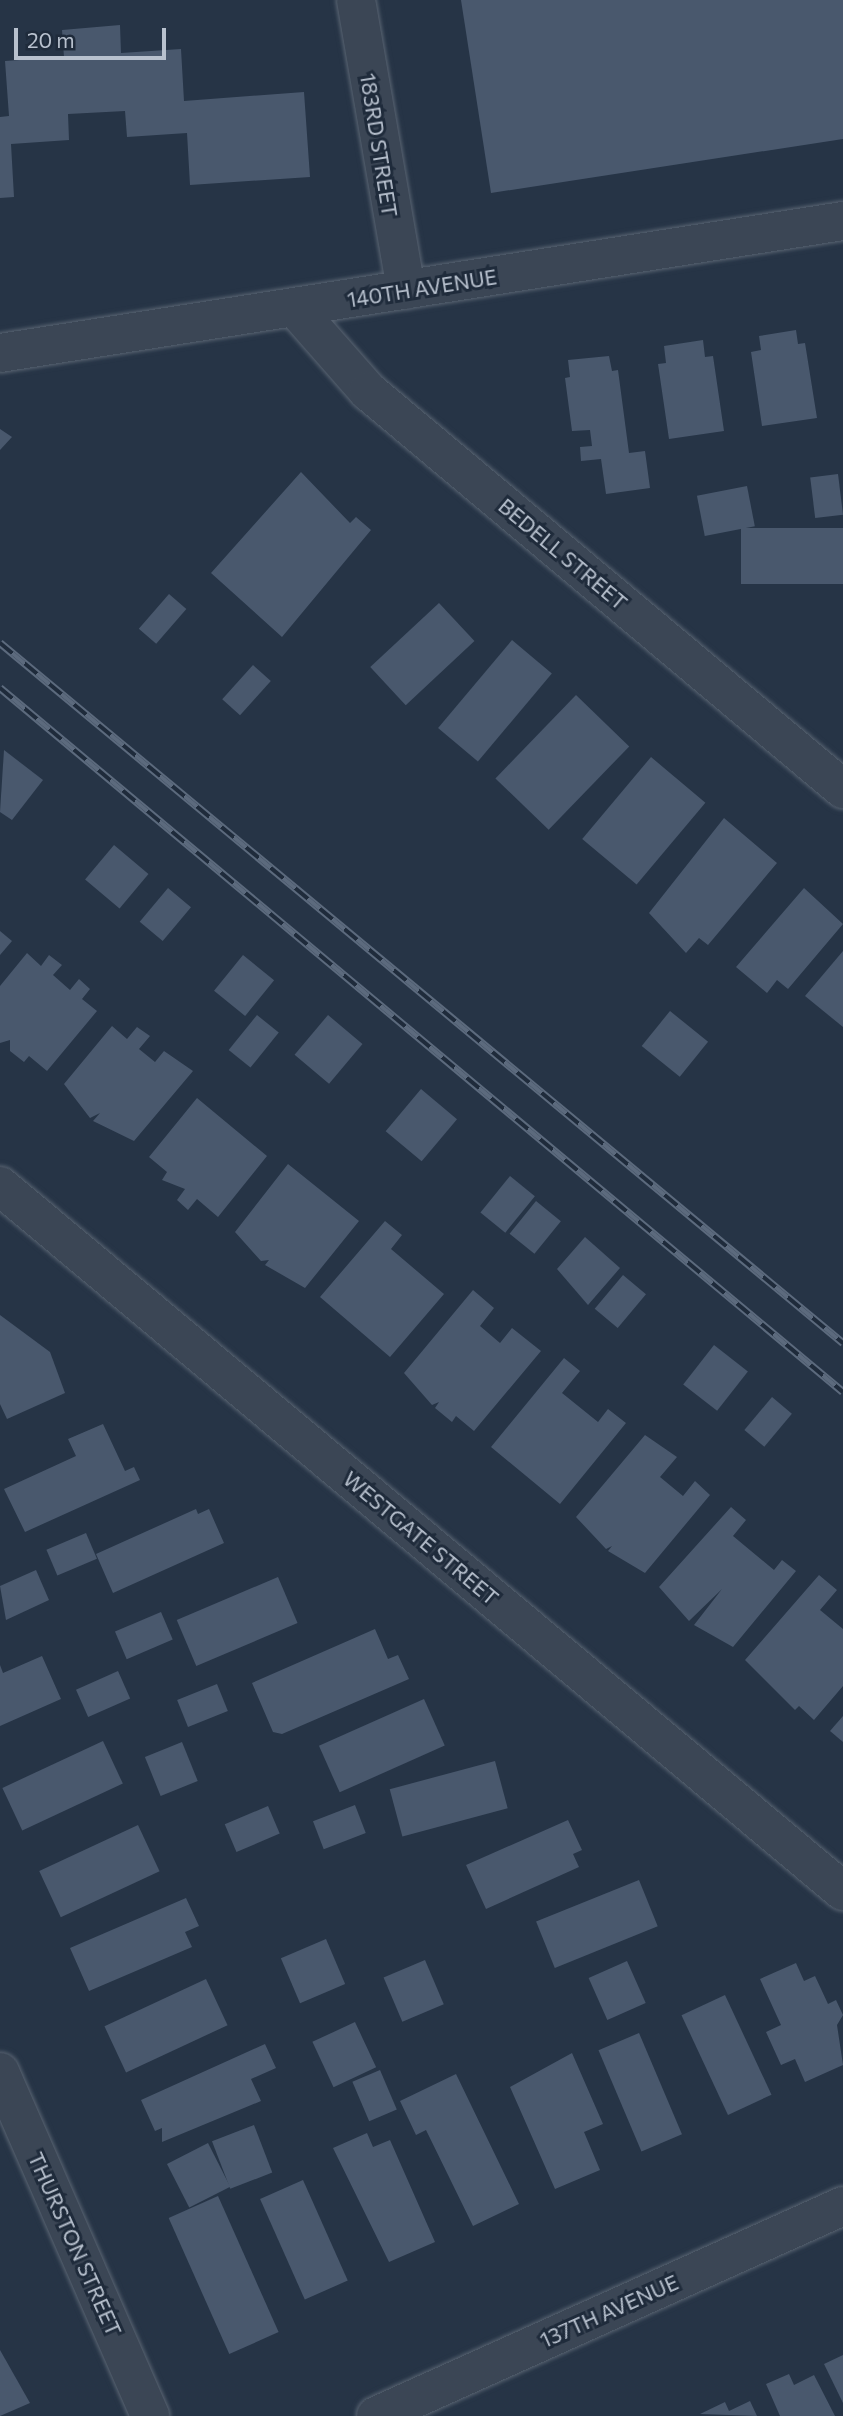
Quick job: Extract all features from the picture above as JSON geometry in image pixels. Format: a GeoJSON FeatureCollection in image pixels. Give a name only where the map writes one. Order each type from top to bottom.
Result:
{"type":"FeatureCollection","features":[{"type":"Feature","properties":{"kind":"street","name":"183RD STREET"},"geometry":{"type":"LineString","coordinates":[[356,0],[407,290]]}},
{"type":"Feature","properties":{"kind":"street","name":"140TH AVENUE"},"geometry":{"type":"LineString","coordinates":[[0,353],[843,221]]}},
{"type":"Feature","properties":{"kind":"street","name":"BEDELL STREET"},"geometry":{"type":"LineString","coordinates":[[295,308],[368,391],[843,789]]}},
{"type":"Feature","properties":{"kind":"street","name":"WESTGATE STREET"},"geometry":{"type":"LineString","coordinates":[[0,1186],[843,1891]]}},
{"type":"Feature","properties":{"kind":"street","name":"THURSTON STREET"},"geometry":{"type":"LineString","coordinates":[[0,2072],[150,2416]]}},
{"type":"Feature","properties":{"kind":"street","name":"137TH AVENUE"},"geometry":{"type":"LineString","coordinates":[[376,2416],[843,2206]]}},
{"type":"Feature","properties":{"kind":"building"},"geometry":{"type":"Polygon","coordinates":[[[461,0],[843,0],[843,139],[491,193],[461,0]]]}},
{"type":"Feature","properties":{"kind":"building"},"geometry":{"type":"Polygon","coordinates":[[[120,25],[121,53],[181,49],[184,101],[304,92],[310,177],[190,185],[187,133],[127,137],[125,111],[68,114],[69,140],[11,144],[14,197],[0,198],[0,117],[9,116],[5,61],[64,57],[62,30],[120,25]]]}},
{"type":"Feature","properties":{"kind":"building"},"geometry":{"type":"Polygon","coordinates":[[[796,330],[798,344],[805,343],[817,418],[762,426],[751,352],[761,350],[759,336],[796,330]]]}},
{"type":"Feature","properties":{"kind":"building"},"geometry":{"type":"Polygon","coordinates":[[[703,340],[705,357],[713,356],[724,431],[669,439],[658,364],[666,363],[664,346],[703,340]]]}},
{"type":"Feature","properties":{"kind":"building"},"geometry":{"type":"Polygon","coordinates":[[[609,356],[612,371],[618,370],[629,453],[645,451],[650,488],[606,494],[601,459],[581,461],[580,447],[592,446],[590,430],[572,431],[565,378],[570,377],[568,360],[609,356]]]}},
{"type":"Feature","properties":{"kind":"building"},"geometry":{"type":"Polygon","coordinates":[[[0,429],[12,437],[0,450],[0,429]]]}},
{"type":"Feature","properties":{"kind":"building"},"geometry":{"type":"Polygon","coordinates":[[[301,472],[350,523],[356,517],[371,530],[282,637],[211,573],[301,472]]]}},
{"type":"Feature","properties":{"kind":"building"},"geometry":{"type":"Polygon","coordinates":[[[838,474],[843,515],[815,518],[810,477],[838,474]]]}},
{"type":"Feature","properties":{"kind":"building"},"geometry":{"type":"Polygon","coordinates":[[[747,486],[755,526],[705,536],[697,496],[747,486]]]}},
{"type":"Feature","properties":{"kind":"building"},"geometry":{"type":"Polygon","coordinates":[[[741,528],[843,528],[843,584],[741,584],[741,528]]]}},
{"type":"Feature","properties":{"kind":"building"},"geometry":{"type":"Polygon","coordinates":[[[169,594],[186,609],[156,644],[139,629],[169,594]]]}},
{"type":"Feature","properties":{"kind":"building"},"geometry":{"type":"Polygon","coordinates":[[[439,603],[474,641],[406,705],[370,667],[439,603]]]}},
{"type":"Feature","properties":{"kind":"building"},"geometry":{"type":"Polygon","coordinates":[[[512,640],[552,673],[478,762],[438,728],[512,640]]]}},
{"type":"Feature","properties":{"kind":"building"},"geometry":{"type":"Polygon","coordinates":[[[253,665],[271,681],[240,715],[222,699],[253,665]]]}},
{"type":"Feature","properties":{"kind":"building"},"geometry":{"type":"Polygon","coordinates":[[[576,695],[629,746],[549,830],[495,778],[576,695]]]}},
{"type":"Feature","properties":{"kind":"building"},"geometry":{"type":"Polygon","coordinates":[[[4,750],[43,780],[12,820],[0,812],[4,750]]]}},
{"type":"Feature","properties":{"kind":"building"},"geometry":{"type":"Polygon","coordinates":[[[651,757],[705,803],[637,885],[582,839],[651,757]]]}},
{"type":"Feature","properties":{"kind":"building"},"geometry":{"type":"Polygon","coordinates":[[[724,818],[777,863],[708,945],[699,938],[686,953],[649,913],[724,818]]]}},
{"type":"Feature","properties":{"kind":"building"},"geometry":{"type":"Polygon","coordinates":[[[114,845],[148,874],[120,908],[85,879],[114,845]]]}},
{"type":"Feature","properties":{"kind":"building"},"geometry":{"type":"Polygon","coordinates":[[[168,888],[191,907],[163,941],[140,922],[168,888]]]}},
{"type":"Feature","properties":{"kind":"building"},"geometry":{"type":"Polygon","coordinates":[[[804,888],[843,924],[788,989],[777,980],[767,993],[736,967],[804,888]]]}},
{"type":"Feature","properties":{"kind":"building"},"geometry":{"type":"Polygon","coordinates":[[[0,931],[12,941],[0,955],[0,931]]]}},
{"type":"Feature","properties":{"kind":"building"},"geometry":{"type":"Polygon","coordinates":[[[843,951],[843,1027],[805,996],[843,951]]]}},
{"type":"Feature","properties":{"kind":"building"},"geometry":{"type":"Polygon","coordinates":[[[27,953],[41,966],[49,955],[62,965],[53,975],[70,990],[79,979],[90,989],[82,999],[97,1011],[47,1071],[29,1056],[24,1062],[10,1051],[10,1040],[0,1043],[0,986],[27,953]]]}},
{"type":"Feature","properties":{"kind":"building"},"geometry":{"type":"Polygon","coordinates":[[[243,955],[274,980],[245,1016],[214,991],[243,955]]]}},
{"type":"Feature","properties":{"kind":"building"},"geometry":{"type":"Polygon","coordinates":[[[670,1011],[708,1042],[680,1077],[642,1046],[670,1011]]]}},
{"type":"Feature","properties":{"kind":"building"},"geometry":{"type":"Polygon","coordinates":[[[257,1015],[279,1033],[250,1068],[229,1050],[257,1015]]]}},
{"type":"Feature","properties":{"kind":"building"},"geometry":{"type":"Polygon","coordinates":[[[328,1015],[362,1044],[329,1084],[295,1055],[328,1015]]]}},
{"type":"Feature","properties":{"kind":"building"},"geometry":{"type":"Polygon","coordinates":[[[112,1026],[127,1039],[137,1027],[150,1036],[139,1049],[155,1062],[164,1051],[193,1071],[134,1141],[93,1121],[100,1113],[90,1118],[64,1084],[112,1026]]]}},
{"type":"Feature","properties":{"kind":"building"},"geometry":{"type":"Polygon","coordinates":[[[421,1089],[457,1119],[422,1161],[386,1131],[421,1089]]]}},
{"type":"Feature","properties":{"kind":"building"},"geometry":{"type":"Polygon","coordinates":[[[197,1098],[267,1156],[218,1217],[197,1199],[188,1210],[177,1200],[185,1189],[162,1180],[167,1172],[149,1157],[197,1098]]]}},
{"type":"Feature","properties":{"kind":"building"},"geometry":{"type":"Polygon","coordinates":[[[288,1164],[359,1221],[305,1288],[265,1265],[269,1260],[261,1261],[235,1232],[288,1164]]]}},
{"type":"Feature","properties":{"kind":"building"},"geometry":{"type":"Polygon","coordinates":[[[510,1176],[535,1196],[505,1233],[480,1213],[510,1176]]]}},
{"type":"Feature","properties":{"kind":"building"},"geometry":{"type":"Polygon","coordinates":[[[536,1201],[561,1221],[534,1254],[510,1234],[536,1201]]]}},
{"type":"Feature","properties":{"kind":"building"},"geometry":{"type":"Polygon","coordinates":[[[385,1221],[402,1235],[391,1249],[444,1294],[390,1357],[320,1297],[385,1221]]]}},
{"type":"Feature","properties":{"kind":"building"},"geometry":{"type":"Polygon","coordinates":[[[585,1237],[620,1268],[588,1305],[557,1269],[585,1237]]]}},
{"type":"Feature","properties":{"kind":"building"},"geometry":{"type":"Polygon","coordinates":[[[623,1275],[646,1294],[618,1328],[595,1309],[623,1275]]]}},
{"type":"Feature","properties":{"kind":"building"},"geometry":{"type":"Polygon","coordinates":[[[473,1290],[494,1308],[480,1326],[500,1343],[512,1328],[541,1351],[474,1431],[456,1416],[452,1422],[435,1408],[439,1402],[432,1405],[404,1373],[473,1290]]]}},
{"type":"Feature","properties":{"kind":"building"},"geometry":{"type":"Polygon","coordinates":[[[0,1315],[50,1352],[65,1393],[7,1419],[0,1404],[0,1315]]]}},
{"type":"Feature","properties":{"kind":"building"},"geometry":{"type":"Polygon","coordinates":[[[714,1345],[748,1371],[717,1411],[683,1384],[714,1345]]]}},
{"type":"Feature","properties":{"kind":"building"},"geometry":{"type":"Polygon","coordinates":[[[564,1358],[580,1371],[562,1393],[598,1422],[608,1409],[626,1423],[560,1504],[491,1447],[564,1358]]]}},
{"type":"Feature","properties":{"kind":"building"},"geometry":{"type":"Polygon","coordinates":[[[772,1397],[792,1414],[764,1447],[744,1430],[772,1397]]]}},
{"type":"Feature","properties":{"kind":"building"},"geometry":{"type":"Polygon","coordinates":[[[103,1424],[125,1471],[134,1467],[140,1480],[25,1532],[4,1489],[76,1456],[68,1439],[103,1424]]]}},
{"type":"Feature","properties":{"kind":"building"},"geometry":{"type":"Polygon","coordinates":[[[645,1435],[677,1457],[660,1477],[683,1496],[695,1481],[710,1495],[645,1573],[608,1551],[612,1546],[606,1549],[576,1517],[645,1435]]]}},
{"type":"Feature","properties":{"kind":"building"},"geometry":{"type":"Polygon","coordinates":[[[731,1507],[746,1520],[733,1536],[774,1570],[782,1560],[796,1571],[733,1647],[694,1625],[722,1589],[689,1621],[659,1587],[731,1507]]]}},
{"type":"Feature","properties":{"kind":"building"},"geometry":{"type":"Polygon","coordinates":[[[196,1509],[198,1514],[209,1509],[224,1543],[113,1593],[96,1554],[196,1509]]]}},
{"type":"Feature","properties":{"kind":"building"},"geometry":{"type":"Polygon","coordinates":[[[86,1533],[97,1559],[57,1576],[46,1550],[86,1533]]]}},
{"type":"Feature","properties":{"kind":"building"},"geometry":{"type":"Polygon","coordinates":[[[36,1570],[49,1600],[6,1620],[0,1586],[36,1570]]]}},
{"type":"Feature","properties":{"kind":"building"},"geometry":{"type":"Polygon","coordinates":[[[819,1575],[837,1590],[820,1610],[843,1629],[843,1686],[814,1720],[799,1706],[795,1710],[745,1660],[819,1575]]]}},
{"type":"Feature","properties":{"kind":"building"},"geometry":{"type":"Polygon","coordinates":[[[278,1577],[298,1623],[196,1666],[177,1620],[278,1577]]]}},
{"type":"Feature","properties":{"kind":"building"},"geometry":{"type":"Polygon","coordinates":[[[161,1612],[173,1640],[127,1659],[115,1632],[161,1612]]]}},
{"type":"Feature","properties":{"kind":"building"},"geometry":{"type":"Polygon","coordinates":[[[375,1629],[388,1659],[398,1655],[409,1679],[282,1734],[273,1732],[252,1683],[375,1629]]]}},
{"type":"Feature","properties":{"kind":"building"},"geometry":{"type":"Polygon","coordinates":[[[42,1656],[61,1699],[0,1726],[0,1665],[3,1673],[42,1656]]]}},
{"type":"Feature","properties":{"kind":"building"},"geometry":{"type":"Polygon","coordinates":[[[118,1671],[130,1698],[88,1717],[76,1690],[118,1671]]]}},
{"type":"Feature","properties":{"kind":"building"},"geometry":{"type":"Polygon","coordinates":[[[217,1684],[228,1711],[188,1727],[177,1700],[217,1684]]]}},
{"type":"Feature","properties":{"kind":"building"},"geometry":{"type":"Polygon","coordinates":[[[424,1699],[445,1746],[340,1792],[319,1746],[424,1699]]]}},
{"type":"Feature","properties":{"kind":"building"},"geometry":{"type":"Polygon","coordinates":[[[843,1716],[843,1742],[830,1731],[843,1716]]]}},
{"type":"Feature","properties":{"kind":"building"},"geometry":{"type":"Polygon","coordinates":[[[103,1741],[123,1784],[22,1831],[2,1788],[103,1741]]]}},
{"type":"Feature","properties":{"kind":"building"},"geometry":{"type":"Polygon","coordinates":[[[182,1742],[198,1781],[161,1796],[145,1757],[182,1742]]]}},
{"type":"Feature","properties":{"kind":"building"},"geometry":{"type":"Polygon","coordinates":[[[495,1761],[508,1808],[402,1837],[390,1789],[495,1761]]]}},
{"type":"Feature","properties":{"kind":"building"},"geometry":{"type":"Polygon","coordinates":[[[355,1805],[366,1833],[324,1849],[313,1821],[355,1805]]]}},
{"type":"Feature","properties":{"kind":"building"},"geometry":{"type":"Polygon","coordinates":[[[268,1806],[280,1834],[236,1852],[225,1824],[268,1806]]]}},
{"type":"Feature","properties":{"kind":"building"},"geometry":{"type":"Polygon","coordinates":[[[568,1820],[582,1850],[573,1854],[579,1867],[486,1909],[466,1865],[568,1820]]]}},
{"type":"Feature","properties":{"kind":"building"},"geometry":{"type":"Polygon","coordinates":[[[138,1825],[160,1871],[61,1917],[39,1871],[138,1825]]]}},
{"type":"Feature","properties":{"kind":"building"},"geometry":{"type":"Polygon","coordinates":[[[639,1880],[658,1926],[555,1968],[536,1922],[639,1880]]]}},
{"type":"Feature","properties":{"kind":"building"},"geometry":{"type":"Polygon","coordinates":[[[186,1898],[199,1926],[185,1932],[192,1947],[89,1991],[70,1948],[186,1898]]]}},
{"type":"Feature","properties":{"kind":"building"},"geometry":{"type":"Polygon","coordinates":[[[326,1939],[345,1984],[300,2003],[281,1958],[326,1939]]]}},
{"type":"Feature","properties":{"kind":"building"},"geometry":{"type":"Polygon","coordinates":[[[425,1960],[444,2004],[402,2022],[384,1978],[425,1960]]]}},
{"type":"Feature","properties":{"kind":"building"},"geometry":{"type":"Polygon","coordinates":[[[627,1961],[646,2003],[607,2020],[589,1978],[627,1961]]]}},
{"type":"Feature","properties":{"kind":"building"},"geometry":{"type":"Polygon","coordinates":[[[796,1963],[804,1981],[815,1976],[828,2004],[836,2000],[843,2015],[837,2025],[843,2065],[805,2082],[795,2059],[781,2065],[766,2032],[781,2025],[760,1979],[796,1963]]]}},
{"type":"Feature","properties":{"kind":"building"},"geometry":{"type":"Polygon","coordinates":[[[206,1979],[228,2025],[126,2073],[104,2026],[206,1979]]]}},
{"type":"Feature","properties":{"kind":"building"},"geometry":{"type":"Polygon","coordinates":[[[725,1995],[771,2095],[728,2115],[681,2015],[725,1995]]]}},
{"type":"Feature","properties":{"kind":"building"},"geometry":{"type":"Polygon","coordinates":[[[355,2022],[376,2067],[334,2087],[312,2042],[355,2022]]]}},
{"type":"Feature","properties":{"kind":"building"},"geometry":{"type":"Polygon","coordinates":[[[639,2033],[682,2134],[641,2151],[598,2050],[639,2033]]]}},
{"type":"Feature","properties":{"kind":"building"},"geometry":{"type":"Polygon","coordinates":[[[265,2044],[276,2068],[251,2079],[261,2101],[162,2142],[162,2128],[155,2131],[141,2100],[265,2044]]]}},
{"type":"Feature","properties":{"kind":"building"},"geometry":{"type":"Polygon","coordinates":[[[572,2053],[603,2124],[584,2132],[600,2170],[555,2189],[510,2087],[572,2053]]]}},
{"type":"Feature","properties":{"kind":"building"},"geometry":{"type":"Polygon","coordinates":[[[380,2070],[397,2110],[369,2121],[352,2082],[380,2070]]]}},
{"type":"Feature","properties":{"kind":"building"},"geometry":{"type":"Polygon","coordinates":[[[456,2074],[519,2204],[473,2226],[426,2130],[416,2135],[400,2101],[456,2074]]]}},
{"type":"Feature","properties":{"kind":"building"},"geometry":{"type":"Polygon","coordinates":[[[254,2125],[272,2173],[230,2189],[212,2141],[254,2125]]]}},
{"type":"Feature","properties":{"kind":"building"},"geometry":{"type":"Polygon","coordinates":[[[367,2133],[373,2147],[390,2140],[435,2242],[389,2262],[333,2148],[367,2133]]]}},
{"type":"Feature","properties":{"kind":"building"},"geometry":{"type":"Polygon","coordinates":[[[208,2143],[230,2187],[189,2208],[167,2164],[208,2143]]]}},
{"type":"Feature","properties":{"kind":"building"},"geometry":{"type":"Polygon","coordinates":[[[303,2180],[348,2280],[305,2300],[260,2199],[303,2180]]]}},
{"type":"Feature","properties":{"kind":"building"},"geometry":{"type":"Polygon","coordinates":[[[218,2196],[279,2332],[229,2354],[169,2218],[218,2196]]]}},
{"type":"Feature","properties":{"kind":"building"},"geometry":{"type":"Polygon","coordinates":[[[0,2350],[30,2403],[0,2416],[0,2350]]]}},
{"type":"Feature","properties":{"kind":"building"},"geometry":{"type":"Polygon","coordinates":[[[843,2355],[843,2403],[824,2364],[843,2355]]]}},
{"type":"Feature","properties":{"kind":"building"},"geometry":{"type":"Polygon","coordinates":[[[789,2374],[794,2385],[814,2375],[835,2416],[780,2416],[766,2384],[789,2374]]]}},
{"type":"Feature","properties":{"kind":"building"},"geometry":{"type":"Polygon","coordinates":[[[750,2401],[757,2416],[700,2414],[725,2402],[729,2411],[750,2401]]]}},
{"type":"Feature","properties":{"kind":"railway"},"geometry":{"type":"LineString","coordinates":[[0,643],[843,1343]]}},
{"type":"Feature","properties":{"kind":"railway"},"geometry":{"type":"LineString","coordinates":[[0,688],[843,1392]]}}]}
